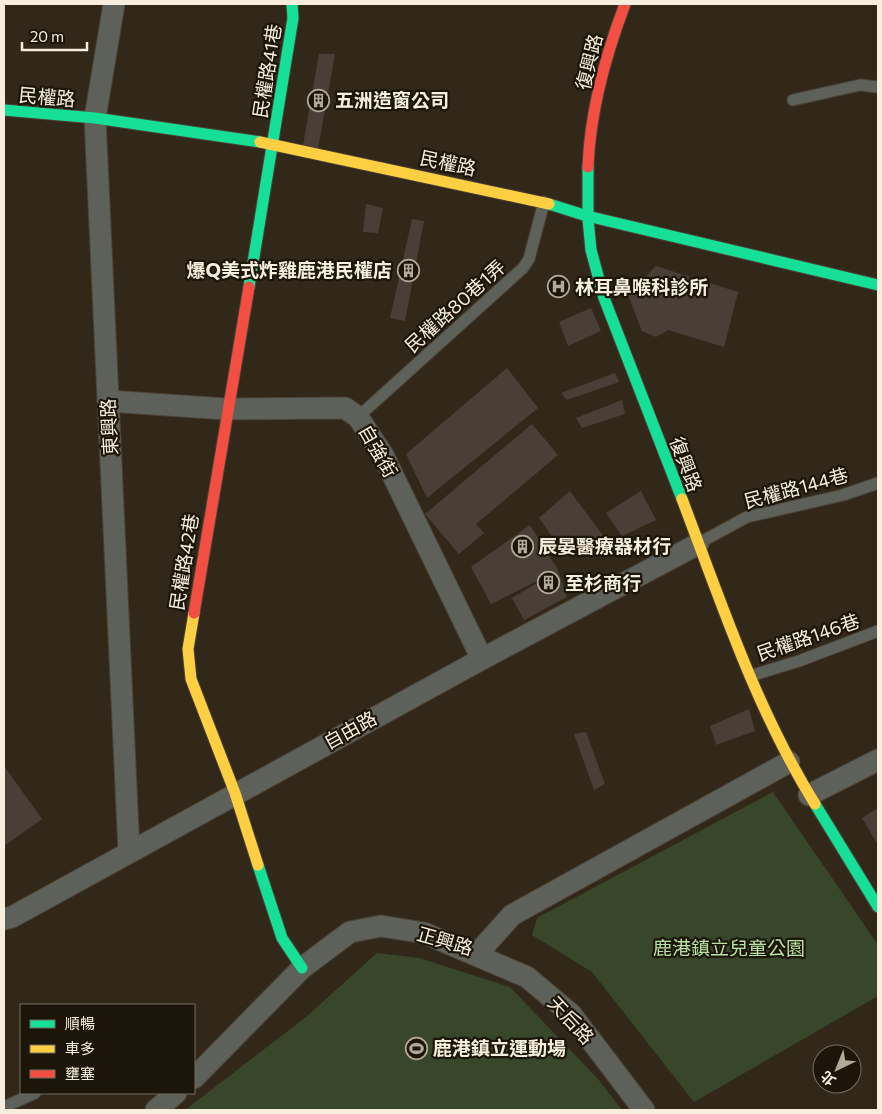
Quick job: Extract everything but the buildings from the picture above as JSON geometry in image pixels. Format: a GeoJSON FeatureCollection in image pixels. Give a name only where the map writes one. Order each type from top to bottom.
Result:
{"type":"FeatureCollection","features":[{"type":"Feature","properties":{"kind":"street","name":"東興路"},"geometry":{"type":"LineString","coordinates":[[114,4],[95,118],[129,852]]}},
{"type":"Feature","properties":{"kind":"street","name":"民權路41巷"},"geometry":{"type":"LineString","coordinates":[[273,144],[293,18],[292,4]]}},
{"type":"Feature","properties":{"kind":"street","name":"復興路"},"geometry":{"type":"LineString","coordinates":[[625,4],[603,64],[587,166],[587,216],[591,252],[604,298],[750,676],[789,762],[878,907]]}},
{"type":"Feature","properties":{"kind":"street","name":"民權路"},"geometry":{"type":"LineString","coordinates":[[4,110],[95,118],[273,144],[544,202],[587,216],[878,285]]}},
{"type":"Feature","properties":{"kind":"street","name":"民權路42巷"},"geometry":{"type":"LineString","coordinates":[[273,144],[226,409],[188,649],[191,679],[236,793],[282,938],[302,968]]}},
{"type":"Feature","properties":{"kind":"street","name":"自強街"},"geometry":{"type":"LineString","coordinates":[[108,401],[226,409],[345,408],[358,417],[383,455],[482,659]]}},
{"type":"Feature","properties":{"kind":"street","name":"自由路"},"geometry":{"type":"LineString","coordinates":[[4,919],[12,917],[482,659],[698,544]]}},
{"type":"Feature","properties":{"kind":"street"},"geometry":{"type":"LineString","coordinates":[[809,795],[878,760]]}},
{"type":"Feature","properties":{"kind":"street","name":"正興路"},"geometry":{"type":"LineString","coordinates":[[195,1077],[302,968],[350,932],[381,926],[424,933],[477,954],[512,915],[789,762]]}},
{"type":"Feature","properties":{"kind":"street","name":"天后路"},"geometry":{"type":"LineString","coordinates":[[477,954],[527,977],[570,1014],[644,1110]]}},
{"type":"Feature","properties":{"kind":"street"},"geometry":{"type":"LineString","coordinates":[[156,1110],[175,1094]]}},
{"type":"Feature","properties":{"kind":"lane"},"geometry":{"type":"LineString","coordinates":[[793,100],[860,85],[878,87]]}},
{"type":"Feature","properties":{"kind":"lane","name":"民權路80巷1弄"},"geometry":{"type":"LineString","coordinates":[[358,417],[523,268],[529,259],[544,202]]}},
{"type":"Feature","properties":{"kind":"lane","name":"民權路144巷"},"geometry":{"type":"LineString","coordinates":[[698,544],[747,517],[843,495],[878,483]]}},
{"type":"Feature","properties":{"kind":"lane","name":"民權路146巷"},"geometry":{"type":"LineString","coordinates":[[750,676],[799,661],[878,632]]}},
{"type":"Feature","properties":{"kind":"lane"},"geometry":{"type":"LineString","coordinates":[[4,1108],[33,1094]]}},
{"type":"Feature","properties":{"kind":"green space","name":"鹿港鎮立兒童公園"},"geometry":{"type":"Polygon","coordinates":[[[773,792],[878,945],[878,996],[694,1102],[592,972],[532,935],[537,918],[773,792]]]}},
{"type":"Feature","properties":{"kind":"green space","name":"鹿港鎮立運動場"},"geometry":{"type":"Polygon","coordinates":[[[377,953],[419,958],[510,987],[598,1079],[622,1110],[185,1110],[306,1017],[377,953]]]}},
{"type":"Feature","properties":{"kind":"traffic: fast"},"geometry":{"type":"LineString","coordinates":[[249,287],[293,18],[292,4]]}},
{"type":"Feature","properties":{"kind":"traffic: fast"},"geometry":{"type":"LineString","coordinates":[[4,110],[95,118],[260,142]]}},
{"type":"Feature","properties":{"kind":"traffic: fast"},"geometry":{"type":"LineString","coordinates":[[588,167],[588,219],[591,250],[604,298],[682,499]]}},
{"type":"Feature","properties":{"kind":"traffic: fast"},"geometry":{"type":"LineString","coordinates":[[549,204],[587,216],[878,285]]}},
{"type":"Feature","properties":{"kind":"traffic: fast"},"geometry":{"type":"LineString","coordinates":[[815,804],[878,907]]}},
{"type":"Feature","properties":{"kind":"traffic: fast"},"geometry":{"type":"LineString","coordinates":[[258,865],[282,938],[302,968]]}},
{"type":"Feature","properties":{"kind":"traffic: slow"},"geometry":{"type":"LineString","coordinates":[[260,142],[549,204]]}},
{"type":"Feature","properties":{"kind":"traffic: slow"},"geometry":{"type":"LineString","coordinates":[[682,499],[757,693],[794,768],[815,804]]}},
{"type":"Feature","properties":{"kind":"traffic: slow"},"geometry":{"type":"LineString","coordinates":[[194,613],[188,649],[191,679],[235,793],[258,865]]}},
{"type":"Feature","properties":{"kind":"traffic: jam"},"geometry":{"type":"LineString","coordinates":[[588,167],[595,105],[605,64],[625,4]]}},
{"type":"Feature","properties":{"kind":"traffic: jam"},"geometry":{"type":"LineString","coordinates":[[194,613],[249,287]]}},
{"type":"Feature","properties":{"kind":"place","name":"五洲造窗公司"},"geometry":{"type":"Point","coordinates":[319,100]}},
{"type":"Feature","properties":{"kind":"place","name":"爆Q美式炸雞鹿港民權店"},"geometry":{"type":"Point","coordinates":[408,270]}},
{"type":"Feature","properties":{"kind":"place","name":"林耳鼻喉科診所"},"geometry":{"type":"Point","coordinates":[559,287]}},
{"type":"Feature","properties":{"kind":"place","name":"辰晏醫療器材行"},"geometry":{"type":"Point","coordinates":[522,546]}},
{"type":"Feature","properties":{"kind":"place","name":"至杉商行"},"geometry":{"type":"Point","coordinates":[549,583]}},
{"type":"Feature","properties":{"kind":"place","name":"鹿港鎮立運動場"},"geometry":{"type":"Point","coordinates":[417,1048]}}]}
